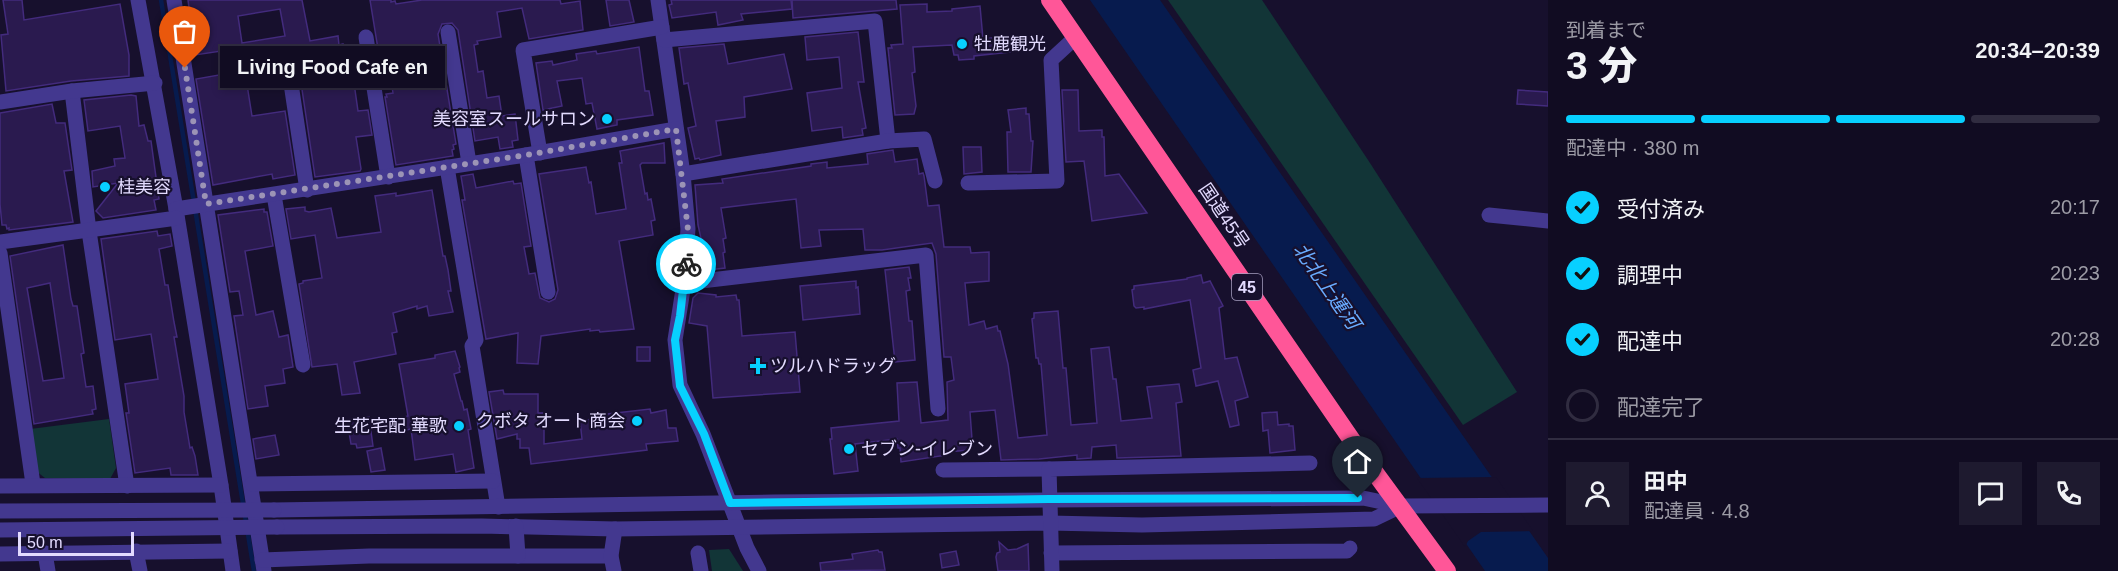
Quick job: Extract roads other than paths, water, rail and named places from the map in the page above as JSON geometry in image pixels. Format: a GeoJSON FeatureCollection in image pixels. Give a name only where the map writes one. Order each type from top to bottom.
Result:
{"type":"FeatureCollection","features":[{"type":"Feature","properties":{"kind":"highway","name":"国道45号"},"geometry":{"type":"LineString","coordinates":[[1050,0],[1362,455],[1447,571]]}},
{"type":"Feature","properties":{"kind":"street"},"geometry":{"type":"LineString","coordinates":[[138,0],[155,83],[188,209],[252,484],[263,566],[369,555],[518,556],[612,564],[615,529]]}},
{"type":"Feature","properties":{"kind":"street"},"geometry":{"type":"LineString","coordinates":[[174,0],[188,209],[233,571]]}},
{"type":"Feature","properties":{"kind":"street"},"geometry":{"type":"LineString","coordinates":[[658,0],[683,174],[688,230],[684,283],[675,340],[680,386],[704,434],[751,559],[759,571]]}},
{"type":"Feature","properties":{"kind":"street"},"geometry":{"type":"LineString","coordinates":[[548,292],[523,50],[663,33],[875,21],[888,141]]}},
{"type":"Feature","properties":{"kind":"street"},"geometry":{"type":"LineString","coordinates":[[448,32],[469,163]]}},
{"type":"Feature","properties":{"kind":"street"},"geometry":{"type":"LineString","coordinates":[[366,37],[388,177]]}},
{"type":"Feature","properties":{"kind":"street"},"geometry":{"type":"LineString","coordinates":[[968,183],[1057,181],[1051,60],[1076,37]]}},
{"type":"Feature","properties":{"kind":"street"},"geometry":{"type":"LineString","coordinates":[[290,76],[307,190]]}},
{"type":"Feature","properties":{"kind":"street"},"geometry":{"type":"LineString","coordinates":[[0,102],[72,91],[155,83]]}},
{"type":"Feature","properties":{"kind":"street"},"geometry":{"type":"LineString","coordinates":[[72,91],[89,231],[127,486]]}},
{"type":"Feature","properties":{"kind":"street"},"geometry":{"type":"LineString","coordinates":[[0,242],[89,231],[188,209],[676,129]]}},
{"type":"Feature","properties":{"kind":"street"},"geometry":{"type":"LineString","coordinates":[[683,174],[888,141],[924,139],[935,181]]}},
{"type":"Feature","properties":{"kind":"street"},"geometry":{"type":"LineString","coordinates":[[447,167],[476,340],[472,346],[498,507]]}},
{"type":"Feature","properties":{"kind":"street"},"geometry":{"type":"LineString","coordinates":[[274,195],[303,365]]}},
{"type":"Feature","properties":{"kind":"street"},"geometry":{"type":"LineString","coordinates":[[1489,216],[1548,221]]}},
{"type":"Feature","properties":{"kind":"street"},"geometry":{"type":"LineString","coordinates":[[0,253],[33,484]]}},
{"type":"Feature","properties":{"kind":"street"},"geometry":{"type":"LineString","coordinates":[[684,283],[926,255],[938,409]]}},
{"type":"Feature","properties":{"kind":"street"},"geometry":{"type":"LineString","coordinates":[[943,470],[1310,463]]}},
{"type":"Feature","properties":{"kind":"street"},"geometry":{"type":"LineString","coordinates":[[1049,469],[1052,571]]}},
{"type":"Feature","properties":{"kind":"street"},"geometry":{"type":"LineString","coordinates":[[252,484],[493,481]]}},
{"type":"Feature","properties":{"kind":"street"},"geometry":{"type":"LineString","coordinates":[[0,486],[33,484],[221,485]]}},
{"type":"Feature","properties":{"kind":"street"},"geometry":{"type":"LineString","coordinates":[[0,511],[274,510],[1049,499],[1363,498],[1401,506],[1545,505]]}},
{"type":"Feature","properties":{"kind":"street"},"geometry":{"type":"LineString","coordinates":[[0,530],[516,526],[615,529],[1049,523],[1142,525],[1374,519],[1401,506]]}},
{"type":"Feature","properties":{"kind":"street"},"geometry":{"type":"LineString","coordinates":[[516,526],[518,556]]}},
{"type":"Feature","properties":{"kind":"street"},"geometry":{"type":"LineString","coordinates":[[1051,553],[1347,551],[1350,548]]}},
{"type":"Feature","properties":{"kind":"street"},"geometry":{"type":"LineString","coordinates":[[136,551],[140,571]]}},
{"type":"Feature","properties":{"kind":"street"},"geometry":{"type":"LineString","coordinates":[[0,554],[230,551]]}},
{"type":"Feature","properties":{"kind":"street"},"geometry":{"type":"LineString","coordinates":[[45,553],[48,571]]}},
{"type":"Feature","properties":{"kind":"street"},"geometry":{"type":"LineString","coordinates":[[698,553],[701,571]]}},
{"type":"Feature","properties":{"kind":"water","name":"北北上運河"},"geometry":{"type":"Polygon","coordinates":[[[1090,0],[1160,0],[1548,558],[1548,571],[1485,571],[1090,0]]]}},
{"type":"Feature","properties":{"kind":"waterway"},"geometry":{"type":"LineString","coordinates":[[161,0],[254,571]]}},
{"type":"Feature","properties":{"kind":"place","name":"牡鹿観光"},"geometry":{"type":"Point","coordinates":[962,44]}},
{"type":"Feature","properties":{"kind":"place","name":"Living Food Cafe en"},"geometry":{"type":"Point","coordinates":[185,68]}},
{"type":"Feature","properties":{"kind":"place","name":"美容室スールサロン"},"geometry":{"type":"Point","coordinates":[607,119]}},
{"type":"Feature","properties":{"kind":"place","name":"桂美容"},"geometry":{"type":"Point","coordinates":[105,187]}},
{"type":"Feature","properties":{"kind":"place","name":"ツルハドラッグ"},"geometry":{"type":"Point","coordinates":[758,366]}},
{"type":"Feature","properties":{"kind":"place","name":"クボタ オート商会"},"geometry":{"type":"Point","coordinates":[637,421]}},
{"type":"Feature","properties":{"kind":"place","name":"生花宅配 華歌"},"geometry":{"type":"Point","coordinates":[459,426]}},
{"type":"Feature","properties":{"kind":"place","name":"セブン-イレブン"},"geometry":{"type":"Point","coordinates":[849,449]}}]}
